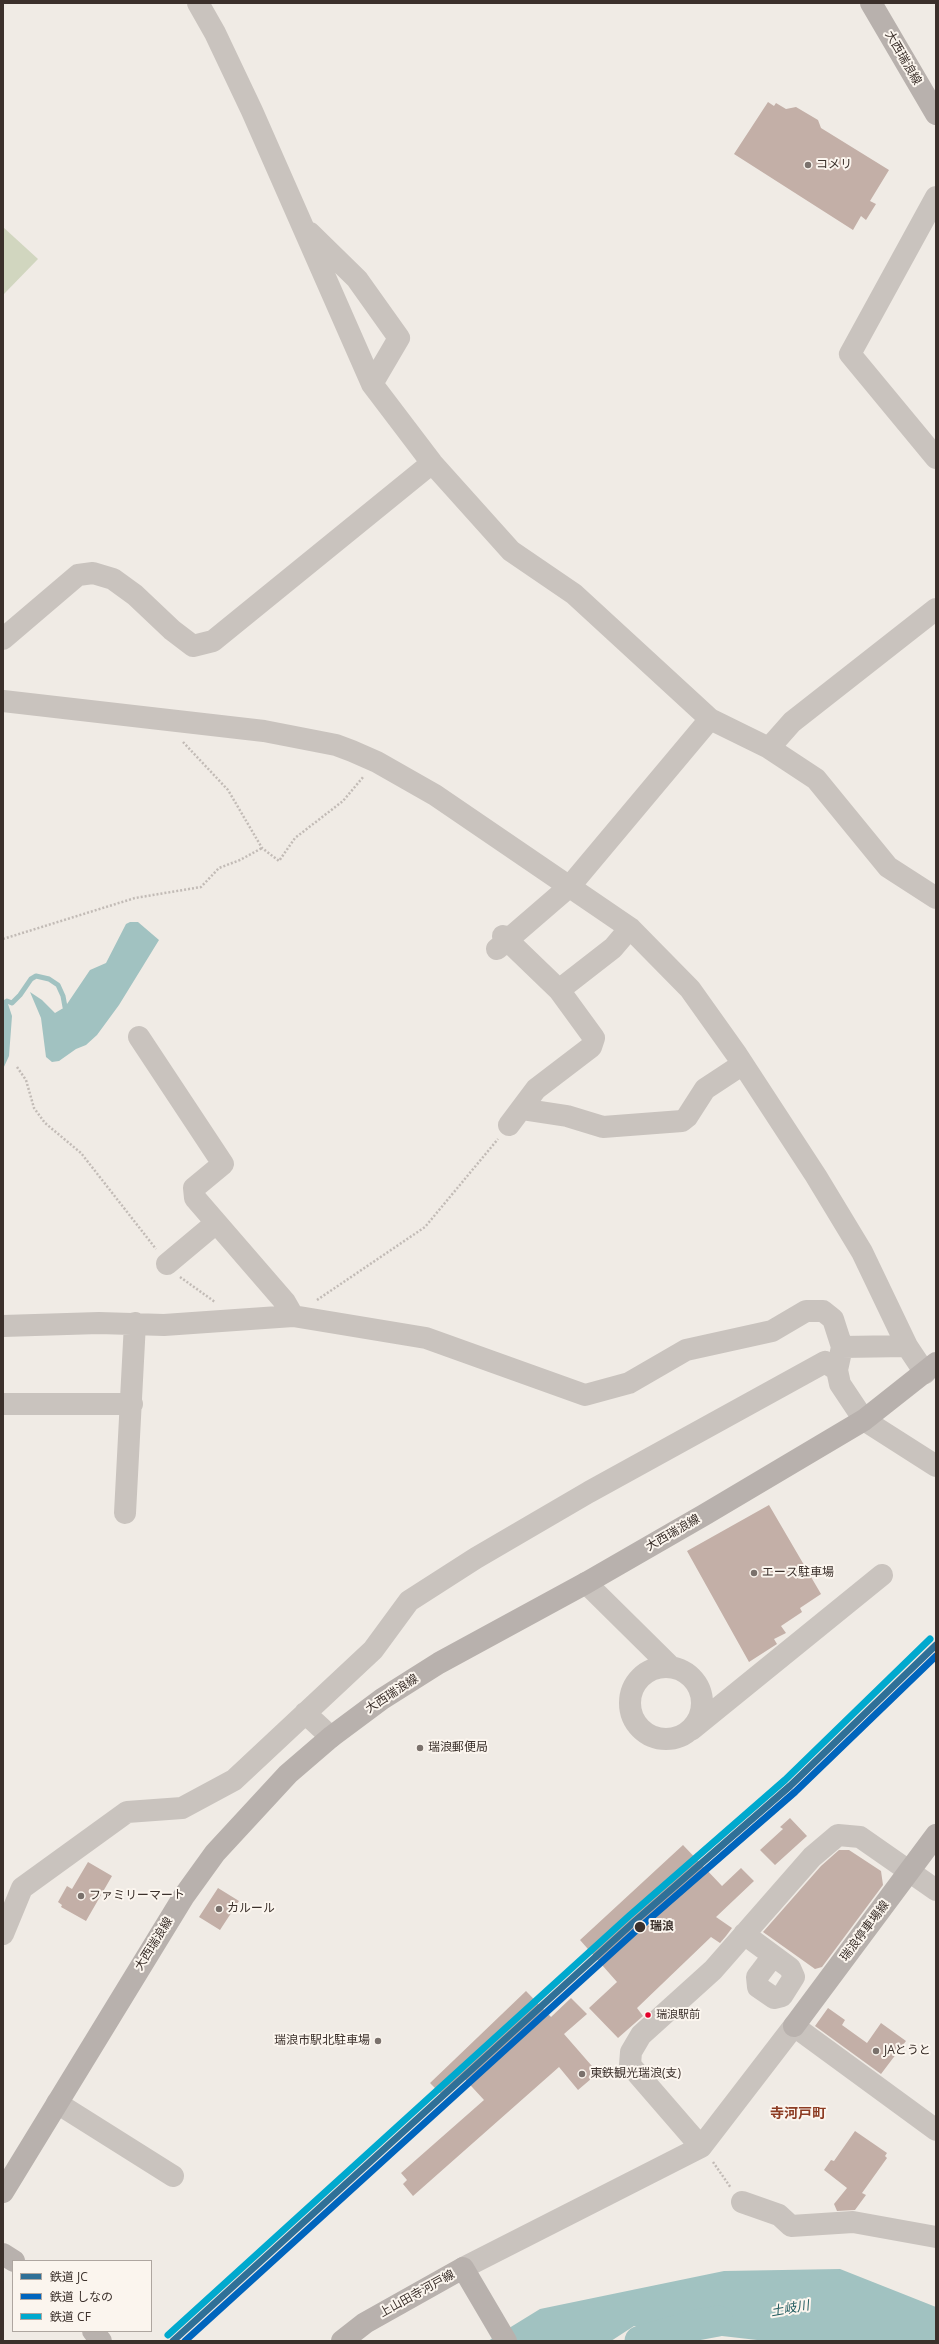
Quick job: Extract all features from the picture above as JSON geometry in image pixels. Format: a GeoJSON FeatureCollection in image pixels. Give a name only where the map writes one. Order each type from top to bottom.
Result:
{"type":"FeatureCollection","features":[{"type":"Feature","properties":{"kind":"main road","name":"大西瑞浪線"},"geometry":{"type":"LineString","coordinates":[[871,3],[936,114]]}},
{"type":"Feature","properties":{"kind":"main road","name":"大西瑞浪線"},"geometry":{"type":"LineString","coordinates":[[3,2192],[184,1896],[215,1853],[288,1774],[331,1737],[382,1699],[439,1663],[586,1583],[864,1420],[930,1368]]}},
{"type":"Feature","properties":{"kind":"main road","name":"瑞浪停車場線"},"geometry":{"type":"LineString","coordinates":[[794,2026],[936,1835]]}},
{"type":"Feature","properties":{"kind":"main road"},"geometry":{"type":"LineString","coordinates":[[3,2254],[12,2260]]}},
{"type":"Feature","properties":{"kind":"main road","name":"上山田寺河戸線"},"geometry":{"type":"LineString","coordinates":[[342,2341],[365,2323],[463,2268],[506,2341]]}},
{"type":"Feature","properties":{"kind":"main road"},"geometry":{"type":"LineString","coordinates":[[94,2332],[101,2341]]}},
{"type":"Feature","properties":{"kind":"street"},"geometry":{"type":"LineString","coordinates":[[198,3],[215,33],[252,111],[372,384],[432,463],[511,551],[574,594],[710,719],[769,748],[816,779],[888,866],[936,898]]}},
{"type":"Feature","properties":{"kind":"street"},"geometry":{"type":"LineString","coordinates":[[936,197],[850,354],[936,458]]}},
{"type":"Feature","properties":{"kind":"street"},"geometry":{"type":"LineString","coordinates":[[302,224],[357,279],[399,338],[372,384]]}},
{"type":"Feature","properties":{"kind":"street"},"geometry":{"type":"LineString","coordinates":[[3,639],[78,575],[93,573],[113,579],[135,595],[172,630],[193,646],[213,641],[432,463]]}},
{"type":"Feature","properties":{"kind":"street"},"geometry":{"type":"LineString","coordinates":[[769,748],[792,722],[936,609]]}},
{"type":"Feature","properties":{"kind":"street"},"geometry":{"type":"LineString","coordinates":[[3,701],[293,736],[336,745],[377,762],[435,795],[630,928],[690,989],[742,1064],[816,1176],[862,1252],[908,1346],[930,1368]]}},
{"type":"Feature","properties":{"kind":"street"},"geometry":{"type":"LineString","coordinates":[[515,1117],[536,1089],[591,1047],[594,1038],[559,990],[504,942],[570,886],[710,719]]}},
{"type":"Feature","properties":{"kind":"street"},"geometry":{"type":"LineString","coordinates":[[559,990],[613,948],[630,928]]}},
{"type":"Feature","properties":{"kind":"street"},"geometry":{"type":"LineString","coordinates":[[139,1037],[223,1164],[194,1188],[194,1198],[285,1302],[293,1316]]}},
{"type":"Feature","properties":{"kind":"street"},"geometry":{"type":"LineString","coordinates":[[515,1117],[567,1116],[603,1126],[682,1121],[688,1117],[705,1089],[742,1064]]}},
{"type":"Feature","properties":{"kind":"street"},"geometry":{"type":"LineString","coordinates":[[167,1264],[216,1223]]}},
{"type":"Feature","properties":{"kind":"street"},"geometry":{"type":"LineString","coordinates":[[3,1326],[164,1325],[293,1316],[426,1338],[586,1395],[629,1383],[686,1350],[772,1331],[806,1310],[824,1311],[832,1319],[842,1347],[837,1370],[840,1384],[864,1420],[936,1466]]}},
{"type":"Feature","properties":{"kind":"street"},"geometry":{"type":"LineString","coordinates":[[125,1513],[132,1404],[135,1324]]}},
{"type":"Feature","properties":{"kind":"street"},"geometry":{"type":"LineString","coordinates":[[842,1347],[908,1346]]}},
{"type":"Feature","properties":{"kind":"street"},"geometry":{"type":"LineString","coordinates":[[4,1927],[22,1888],[127,1812],[182,1808],[234,1780],[373,1650],[409,1601],[476,1558],[589,1492],[825,1362],[837,1370]]}},
{"type":"Feature","properties":{"kind":"street"},"geometry":{"type":"LineString","coordinates":[[3,1404],[132,1404]]}},
{"type":"Feature","properties":{"kind":"street"},"geometry":{"type":"LineString","coordinates":[[691,1730],[698,1721],[702,1709],[702,1697],[699,1686],[692,1677],[682,1670],[670,1667],[658,1668],[647,1672],[638,1680],[632,1691],[630,1703],[632,1715],[638,1726],[646,1734],[658,1739],[676,1738],[691,1730],[882,1575]]}},
{"type":"Feature","properties":{"kind":"street"},"geometry":{"type":"LineString","coordinates":[[586,1583],[670,1667]]}},
{"type":"Feature","properties":{"kind":"street"},"geometry":{"type":"LineString","coordinates":[[305,1713],[331,1737]]}},
{"type":"Feature","properties":{"kind":"street"},"geometry":{"type":"LineString","coordinates":[[701,2147],[630,2064],[631,2052],[641,2034],[713,1970],[812,1857],[838,1836],[860,1837],[936,1890]]}},
{"type":"Feature","properties":{"kind":"street"},"geometry":{"type":"LineString","coordinates":[[744,1934],[773,1956]]}},
{"type":"Feature","properties":{"kind":"street"},"geometry":{"type":"LineString","coordinates":[[463,2268],[701,2147],[794,2026],[936,2130]]}},
{"type":"Feature","properties":{"kind":"street"},"geometry":{"type":"LineString","coordinates":[[57,2103],[173,2176]]}},
{"type":"Feature","properties":{"kind":"street"},"geometry":{"type":"LineString","coordinates":[[742,2202],[779,2216],[791,2226],[853,2222],[936,2237]]}},
{"type":"Feature","properties":{"kind":"path"},"geometry":{"type":"LineString","coordinates":[[181,741],[228,790],[262,848],[279,861],[295,838],[343,801],[377,762]]}},
{"type":"Feature","properties":{"kind":"path"},"geometry":{"type":"LineString","coordinates":[[3,939],[135,898],[201,886],[219,868],[240,860],[262,848]]}},
{"type":"Feature","properties":{"kind":"path"},"geometry":{"type":"LineString","coordinates":[[17,1067],[26,1080],[34,1108],[45,1123],[81,1153],[167,1264],[178,1276],[219,1304],[232,1320]]}},
{"type":"Feature","properties":{"kind":"path"},"geometry":{"type":"LineString","coordinates":[[293,1316],[425,1227],[515,1117]]}},
{"type":"Feature","properties":{"kind":"path"},"geometry":{"type":"LineString","coordinates":[[701,2147],[742,2202]]}},
{"type":"Feature","properties":{"kind":"green space"},"geometry":{"type":"Polygon","coordinates":[[[3,227],[38,259],[3,295],[3,227]]]}},
{"type":"Feature","properties":{"kind":"water"},"geometry":{"type":"Polygon","coordinates":[[[130,922],[138,922],[159,940],[119,1005],[97,1035],[86,1045],[76,1049],[59,1061],[52,1062],[46,1057],[41,1018],[30,992],[42,1000],[55,1013],[65,1007],[90,970],[106,963],[126,924],[130,922]]]}},
{"type":"Feature","properties":{"kind":"water"},"geometry":{"type":"Polygon","coordinates":[[[3,999],[7,1001],[12,1016],[9,1056],[3,1069],[3,999]]]}},
{"type":"Feature","properties":{"kind":"water"},"geometry":{"type":"Polygon","coordinates":[[[840,2269],[936,2307],[936,2341],[766,2341],[634,2326],[611,2341],[488,2341],[540,2309],[724,2271],[840,2269]]]}},
{"type":"Feature","properties":{"kind":"building"},"geometry":{"type":"Polygon","coordinates":[[[768,102],[774,106],[776,103],[786,109],[796,107],[818,120],[821,128],[889,170],[870,201],[876,204],[866,220],[861,216],[853,230],[734,154],[768,102]]]}},
{"type":"Feature","properties":{"kind":"building","name":"エース駐車場"},"geometry":{"type":"Polygon","coordinates":[[[769,1505],[821,1594],[800,1608],[802,1612],[781,1626],[786,1633],[774,1639],[777,1644],[749,1662],[687,1551],[769,1505]]]}},
{"type":"Feature","properties":{"kind":"building"},"geometry":{"type":"Polygon","coordinates":[[[790,1818],[807,1836],[775,1865],[760,1850],[783,1829],[780,1827],[790,1818]]]}},
{"type":"Feature","properties":{"kind":"building"},"geometry":{"type":"Polygon","coordinates":[[[683,1845],[722,1886],[741,1868],[754,1881],[716,1917],[732,1928],[720,1943],[711,1937],[637,2008],[643,2016],[618,2038],[589,2008],[617,1982],[580,1940],[683,1845]]]}},
{"type":"Feature","properties":{"kind":"building"},"geometry":{"type":"Polygon","coordinates":[[[839,1850],[849,1850],[881,1871],[883,1885],[822,1967],[815,1969],[763,1932],[821,1866],[839,1850]]]}},
{"type":"Feature","properties":{"kind":"building","name":"ファミリーマート"},"geometry":{"type":"Polygon","coordinates":[[[88,1862],[112,1876],[86,1921],[61,1907],[62,1905],[58,1902],[67,1886],[72,1889],[88,1862]]]}},
{"type":"Feature","properties":{"kind":"building","name":"カルール"},"geometry":{"type":"Polygon","coordinates":[[[218,1888],[239,1901],[220,1930],[199,1917],[218,1888]]]}},
{"type":"Feature","properties":{"kind":"building"},"geometry":{"type":"Polygon","coordinates":[[[526,1991],[551,2017],[571,1998],[587,2014],[564,2034],[598,2073],[578,2090],[559,2067],[413,2196],[403,2184],[407,2180],[401,2173],[484,2100],[461,2075],[441,2094],[430,2083],[526,1991]]]}},
{"type":"Feature","properties":{"kind":"building"},"geometry":{"type":"Polygon","coordinates":[[[828,2008],[845,2020],[842,2025],[867,2043],[881,2023],[906,2041],[881,2074],[815,2026],[828,2008]]]}},
{"type":"Feature","properties":{"kind":"building"},"geometry":{"type":"Polygon","coordinates":[[[855,2131],[887,2153],[885,2156],[887,2158],[862,2193],[866,2195],[855,2210],[837,2211],[834,2204],[847,2188],[824,2170],[831,2160],[834,2161],[855,2131]]]}},
{"type":"Feature","properties":{"kind":"waterway"},"geometry":{"type":"LineString","coordinates":[[7,1001],[12,1003],[20,995],[31,979],[36,976],[49,979],[58,985],[63,996],[65,1007]]}},
{"type":"Feature","properties":{"kind":"waterway","name":"土岐川"},"geometry":{"type":"LineString","coordinates":[[640,2341],[691,2326],[718,2321]]}},
{"type":"Feature","properties":{"kind":"rail line","name":"CF"},"geometry":{"type":"LineString","coordinates":[[168,2335],[629,1916],[785,1780],[930,1639]]}},
{"type":"Feature","properties":{"kind":"rail line","name":"JC"},"geometry":{"type":"LineString","coordinates":[[173,2341],[634,1922],[790,1786],[936,1645]]}},
{"type":"Feature","properties":{"kind":"rail line","name":"しなの"},"geometry":{"type":"LineString","coordinates":[[185,2341],[639,1928],[795,1792],[936,1656]]}},
{"type":"Feature","properties":{"kind":"place","name":"コメリ"},"geometry":{"type":"Point","coordinates":[808,165]}},
{"type":"Feature","properties":{"kind":"place","name":"エース駐車場"},"geometry":{"type":"Point","coordinates":[754,1573]}},
{"type":"Feature","properties":{"kind":"place","name":"瑞浪郵便局"},"geometry":{"type":"Point","coordinates":[420,1748]}},
{"type":"Feature","properties":{"kind":"place","name":"ファミリーマート"},"geometry":{"type":"Point","coordinates":[81,1896]}},
{"type":"Feature","properties":{"kind":"place","name":"カルール"},"geometry":{"type":"Point","coordinates":[219,1909]}},
{"type":"Feature","properties":{"kind":"place","name":"瑞浪"},"geometry":{"type":"Point","coordinates":[640,1927]}},
{"type":"Feature","properties":{"kind":"place","name":"瑞浪駅前"},"geometry":{"type":"Point","coordinates":[648,2015]}},
{"type":"Feature","properties":{"kind":"place","name":"瑞浪市駅北駐車場"},"geometry":{"type":"Point","coordinates":[378,2041]}},
{"type":"Feature","properties":{"kind":"place","name":"JAとうと"},"geometry":{"type":"Point","coordinates":[876,2051]}},
{"type":"Feature","properties":{"kind":"place","name":"東鉄観光瑞浪(支)"},"geometry":{"type":"Point","coordinates":[582,2074]}},
{"type":"Feature","properties":{"kind":"district","name":"寺河戸町"},"geometry":{"type":"Point","coordinates":[798,2114]}}]}
